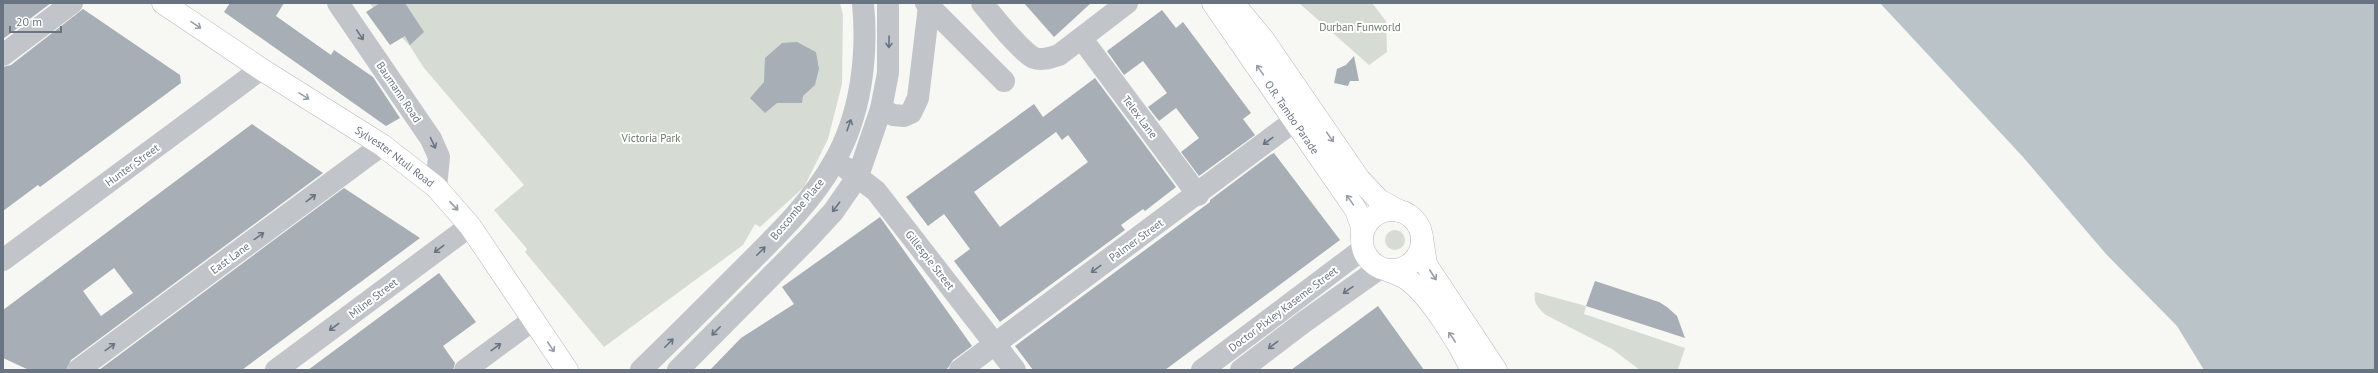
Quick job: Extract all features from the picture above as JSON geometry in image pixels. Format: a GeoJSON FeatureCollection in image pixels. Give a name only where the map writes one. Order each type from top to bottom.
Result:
{"type":"FeatureCollection","features":[{"type":"Feature","properties":{"kind":"main road","name":"Sylvester Ntuli Road"},"geometry":{"type":"LineString","coordinates":[[163,3],[261,69],[382,146],[436,187],[470,226],[567,370]]}},
{"type":"Feature","properties":{"kind":"main road","name":"O.R. Tambo Parade"},"geometry":{"type":"LineString","coordinates":[[1213,3],[1302,115],[1359,179],[1379,200],[1412,218],[1419,227],[1426,264],[1430,272],[1493,369]]}},
{"type":"Feature","properties":{"kind":"main road","name":"O.R. Tambo Parade"},"geometry":{"type":"LineString","coordinates":[[1233,3],[1263,39],[1302,115],[1356,210],[1362,226],[1362,242],[1367,258],[1384,269],[1407,279],[1424,295],[1462,350],[1472,370]]}},
{"type":"Feature","properties":{"kind":"main road"},"geometry":{"type":"LineString","coordinates":[[1362,242],[1365,226],[1374,216],[1385,211],[1399,211]]}},
{"type":"Feature","properties":{"kind":"main road"},"geometry":{"type":"LineString","coordinates":[[1384,269],[1400,269],[1410,264],[1418,256],[1422,238]]}},
{"type":"Feature","properties":{"kind":"street"},"geometry":{"type":"LineString","coordinates":[[3,54],[72,3]]}},
{"type":"Feature","properties":{"kind":"street","name":"Baumann Road"},"geometry":{"type":"LineString","coordinates":[[338,3],[431,139],[439,157],[436,187]]}},
{"type":"Feature","properties":{"kind":"street","name":"Boscombe Place"},"geometry":{"type":"LineString","coordinates":[[641,370],[784,228],[813,194],[835,161],[857,104],[866,33],[864,3]]}},
{"type":"Feature","properties":{"kind":"street"},"geometry":{"type":"LineString","coordinates":[[678,370],[833,212],[858,176],[881,109],[888,73],[888,3]]}},
{"type":"Feature","properties":{"kind":"street"},"geometry":{"type":"LineString","coordinates":[[982,3],[1013,38],[1035,58],[1046,59],[1059,55],[1127,3]]}},
{"type":"Feature","properties":{"kind":"street"},"geometry":{"type":"LineString","coordinates":[[881,109],[893,115],[904,116],[914,108],[918,98],[928,4]]}},
{"type":"Feature","properties":{"kind":"street"},"geometry":{"type":"LineString","coordinates":[[928,4],[1004,82]]}},
{"type":"Feature","properties":{"kind":"street","name":"Telex Lane"},"geometry":{"type":"LineString","coordinates":[[1082,38],[1198,195]]}},
{"type":"Feature","properties":{"kind":"street","name":"Hunter Street"},"geometry":{"type":"LineString","coordinates":[[3,260],[261,69]]}},
{"type":"Feature","properties":{"kind":"street","name":"Palmer Street"},"geometry":{"type":"LineString","coordinates":[[960,370],[1198,195],[1302,115]]}},
{"type":"Feature","properties":{"kind":"street","name":"East Lane"},"geometry":{"type":"LineString","coordinates":[[78,370],[382,146]]}},
{"type":"Feature","properties":{"kind":"street","name":"Gillespie Street"},"geometry":{"type":"LineString","coordinates":[[835,161],[858,176],[876,191],[1015,370]]}},
{"type":"Feature","properties":{"kind":"street","name":"Milne Street"},"geometry":{"type":"LineString","coordinates":[[276,370],[470,226]]}},
{"type":"Feature","properties":{"kind":"street","name":"Doctor Pixley Kaseme Street"},"geometry":{"type":"LineString","coordinates":[[1202,370],[1362,242]]}},
{"type":"Feature","properties":{"kind":"street","name":"Doctor Pixley Kaseme Street"},"geometry":{"type":"LineString","coordinates":[[1241,370],[1304,322],[1384,269]]}},
{"type":"Feature","properties":{"kind":"street"},"geometry":{"type":"LineString","coordinates":[[699,313],[708,313],[718,310],[764,283]]}},
{"type":"Feature","properties":{"kind":"street"},"geometry":{"type":"LineString","coordinates":[[465,370],[533,320]]}},
{"type":"Feature","properties":{"kind":"green space","name":"Victoria Park"},"geometry":{"type":"Polygon","coordinates":[[[369,3],[840,3],[843,15],[842,84],[828,139],[804,187],[760,227],[755,224],[743,245],[604,347],[525,252],[527,249],[494,210],[524,185],[424,68],[410,46],[369,3]]]}},
{"type":"Feature","properties":{"kind":"green space","name":"Durban Funworld"},"geometry":{"type":"Polygon","coordinates":[[[1299,3],[1372,3],[1386,21],[1387,52],[1369,65],[1299,3]]]}},
{"type":"Feature","properties":{"kind":"green space"},"geometry":{"type":"Polygon","coordinates":[[[1395,230],[1402,233],[1405,240],[1402,247],[1395,250],[1388,247],[1385,240],[1388,233],[1395,230]]]}},
{"type":"Feature","properties":{"kind":"green space"},"geometry":{"type":"Polygon","coordinates":[[[1535,292],[1586,306],[1584,314],[1685,348],[1678,369],[1640,370],[1612,349],[1546,315],[1537,305],[1535,292]]]}},
{"type":"Feature","properties":{"kind":"shaded area"},"geometry":{"type":"Polygon","coordinates":[[[1880,3],[2375,3],[2375,370],[2204,370],[2177,326],[2106,254],[2023,157],[1880,3]]]}},
{"type":"Feature","properties":{"kind":"building"},"geometry":{"type":"Polygon","coordinates":[[[3,3],[51,3],[3,39],[3,3]]]}},
{"type":"Feature","properties":{"kind":"building"},"geometry":{"type":"Polygon","coordinates":[[[230,3],[284,3],[276,16],[331,55],[334,50],[373,77],[400,118],[386,126],[224,12],[230,3]]]}},
{"type":"Feature","properties":{"kind":"building"},"geometry":{"type":"Polygon","coordinates":[[[380,3],[405,3],[424,32],[410,45],[405,36],[390,45],[366,12],[380,3]]]}},
{"type":"Feature","properties":{"kind":"building"},"geometry":{"type":"Polygon","coordinates":[[[1024,3],[1091,3],[1054,37],[1024,3]]]}},
{"type":"Feature","properties":{"kind":"building"},"geometry":{"type":"Polygon","coordinates":[[[83,9],[180,75],[181,83],[40,187],[38,185],[3,211],[3,67],[11,65],[83,9]]]}},
{"type":"Feature","properties":{"kind":"building"},"geometry":{"type":"Polygon","coordinates":[[[1162,10],[1176,28],[1183,22],[1251,113],[1243,119],[1255,135],[1199,176],[1181,152],[1199,138],[1176,108],[1159,121],[1148,107],[1167,93],[1143,61],[1124,75],[1107,51],[1162,10]]]}},
{"type":"Feature","properties":{"kind":"building"},"geometry":{"type":"Polygon","coordinates":[[[797,42],[816,52],[819,69],[815,85],[803,96],[802,103],[777,103],[765,113],[750,98],[764,82],[765,58],[782,43],[797,42]]]}},
{"type":"Feature","properties":{"kind":"building"},"geometry":{"type":"Polygon","coordinates":[[[1354,56],[1359,81],[1350,81],[1348,86],[1334,83],[1337,69],[1346,65],[1354,56]]]}},
{"type":"Feature","properties":{"kind":"building"},"geometry":{"type":"Polygon","coordinates":[[[1095,78],[1176,187],[1145,211],[1143,209],[1121,225],[1125,230],[1000,322],[954,261],[970,249],[944,214],[928,226],[906,197],[1034,104],[1043,117],[1095,78]],[[1056,132],[974,192],[1000,227],[1088,162],[1068,135],[1062,140],[1056,132]]]}},
{"type":"Feature","properties":{"kind":"building"},"geometry":{"type":"Polygon","coordinates":[[[252,124],[323,173],[71,360],[66,370],[29,370],[3,358],[3,310],[252,124]],[[114,268],[83,291],[101,316],[133,293],[114,268]]]}},
{"type":"Feature","properties":{"kind":"building"},"geometry":{"type":"Polygon","coordinates":[[[1274,153],[1340,240],[1165,370],[1033,370],[1015,346],[1274,153]]]}},
{"type":"Feature","properties":{"kind":"building"},"geometry":{"type":"Polygon","coordinates":[[[344,188],[420,238],[242,370],[99,370],[344,188]]]}},
{"type":"Feature","properties":{"kind":"building"},"geometry":{"type":"Polygon","coordinates":[[[880,217],[972,346],[953,360],[948,368],[945,370],[710,370],[741,338],[794,304],[782,287],[880,217]]]}},
{"type":"Feature","properties":{"kind":"building"},"geometry":{"type":"Polygon","coordinates":[[[439,273],[476,322],[443,346],[455,363],[453,370],[308,370],[439,273]]]}},
{"type":"Feature","properties":{"kind":"building"},"geometry":{"type":"Polygon","coordinates":[[[1595,281],[1659,302],[1667,307],[1677,316],[1685,338],[1586,306],[1595,281]]]}},
{"type":"Feature","properties":{"kind":"building"},"geometry":{"type":"Polygon","coordinates":[[[1378,306],[1424,370],[1291,370],[1378,306]]]}}]}
